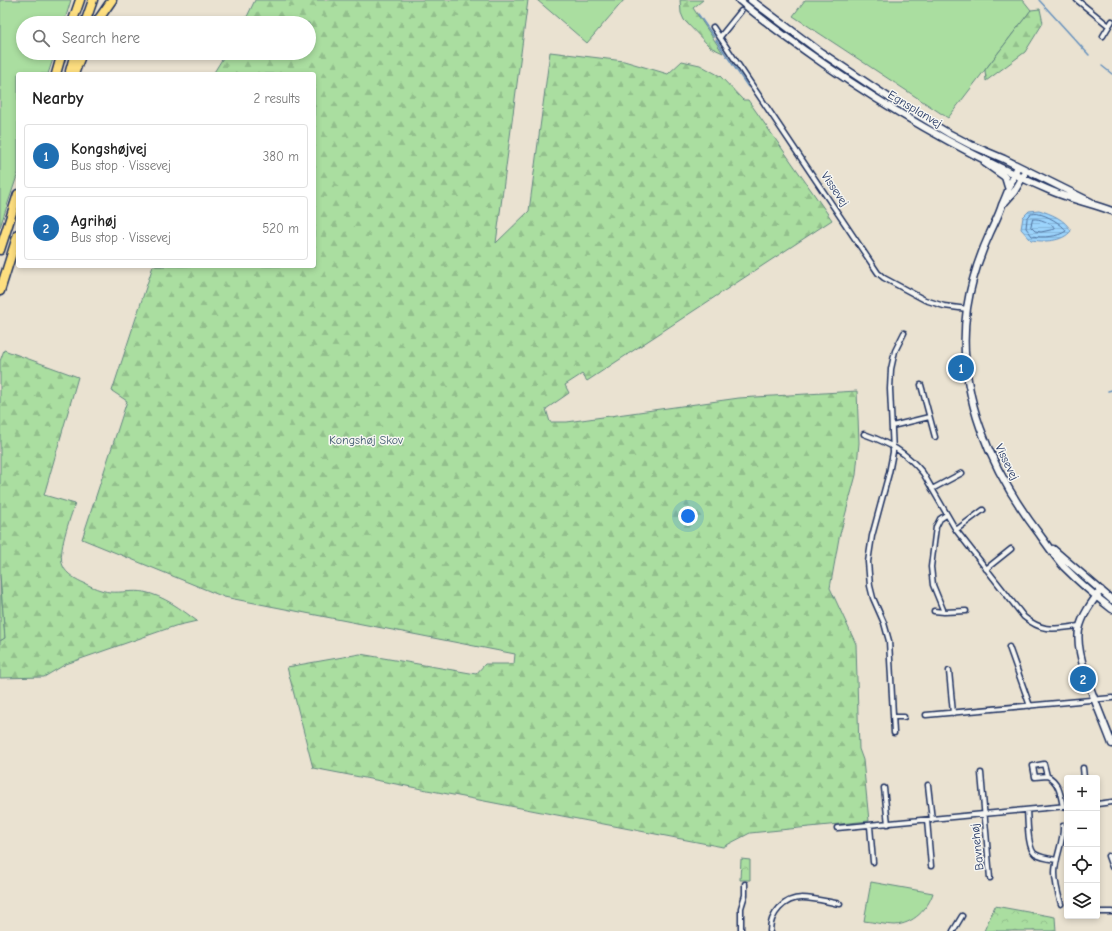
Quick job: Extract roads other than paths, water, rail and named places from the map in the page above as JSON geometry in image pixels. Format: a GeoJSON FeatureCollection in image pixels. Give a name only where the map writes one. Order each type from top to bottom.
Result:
{"type":"FeatureCollection","features":[{"type":"Feature","properties":{"kind":"highway"},"geometry":{"type":"LineString","coordinates":[[74,16],[80,0]]}},
{"type":"Feature","properties":{"kind":"highway"},"geometry":{"type":"LineString","coordinates":[[87,16],[93,0]]}},
{"type":"Feature","properties":{"kind":"highway"},"geometry":{"type":"LineString","coordinates":[[101,16],[112,0]]}},
{"type":"Feature","properties":{"kind":"highway"},"geometry":{"type":"LineString","coordinates":[[57,72],[60,60]]}},
{"type":"Feature","properties":{"kind":"highway"},"geometry":{"type":"LineString","coordinates":[[70,72],[74,60]]}},
{"type":"Feature","properties":{"kind":"highway"},"geometry":{"type":"LineString","coordinates":[[75,72],[79,60]]}},
{"type":"Feature","properties":{"kind":"highway"},"geometry":{"type":"LineString","coordinates":[[0,250],[16,200]]}},
{"type":"Feature","properties":{"kind":"highway"},"geometry":{"type":"LineString","coordinates":[[0,291],[16,240]]}},
{"type":"Feature","properties":{"kind":"main road","name":"Egnsplanvej"},"geometry":{"type":"LineString","coordinates":[[739,0],[848,80],[884,104],[967,151],[1014,174],[1024,174],[1072,192],[1096,205],[1112,211]]}},
{"type":"Feature","properties":{"kind":"main road","name":"Egnsplanvej"},"geometry":{"type":"LineString","coordinates":[[751,0],[818,51],[888,97],[948,133],[1018,166],[1024,174],[1065,196],[1081,202],[1096,205]]}},
{"type":"Feature","properties":{"kind":"main road"},"geometry":{"type":"LineString","coordinates":[[967,151],[1006,177],[1008,189]]}},
{"type":"Feature","properties":{"kind":"main road","name":"Vissevej"},"geometry":{"type":"LineString","coordinates":[[1018,166],[976,267],[967,309],[964,350],[968,384],[981,433],[1004,483],[1026,516],[1064,566],[1112,609]]}},
{"type":"Feature","properties":{"kind":"main road","name":"Vissevej"},"geometry":{"type":"LineString","coordinates":[[1003,205],[1014,192],[1024,174]]}},
{"type":"Feature","properties":{"kind":"main road","name":"Vissevej"},"geometry":{"type":"LineString","coordinates":[[1046,543],[1112,600]]}},
{"type":"Feature","properties":{"kind":"main road"},"geometry":{"type":"LineString","coordinates":[[1101,590],[1085,614],[1080,626],[1080,653],[1112,744]]}},
{"type":"Feature","properties":{"kind":"street"},"geometry":{"type":"LineString","coordinates":[[1077,0],[1109,26]]}},
{"type":"Feature","properties":{"kind":"street"},"geometry":{"type":"LineString","coordinates":[[720,37],[741,10]]}},
{"type":"Feature","properties":{"kind":"street"},"geometry":{"type":"LineString","coordinates":[[1103,36],[1112,21]]}},
{"type":"Feature","properties":{"kind":"street","name":"Vissevej"},"geometry":{"type":"LineString","coordinates":[[713,27],[878,273],[884,278],[924,300],[944,306],[967,309]]}},
{"type":"Feature","properties":{"kind":"street"},"geometry":{"type":"LineString","coordinates":[[894,733],[889,641],[884,623],[873,598],[870,586],[868,562],[872,536],[888,473],[893,446],[890,389],[891,369],[895,351],[904,333]]}},
{"type":"Feature","properties":{"kind":"street"},"geometry":{"type":"LineString","coordinates":[[921,385],[935,437]]}},
{"type":"Feature","properties":{"kind":"street"},"geometry":{"type":"LineString","coordinates":[[892,426],[929,417]]}},
{"type":"Feature","properties":{"kind":"street"},"geometry":{"type":"LineString","coordinates":[[864,434],[893,446],[905,454],[923,473],[956,530],[1024,617],[1032,624],[1044,629],[1080,626]]}},
{"type":"Feature","properties":{"kind":"street"},"geometry":{"type":"LineString","coordinates":[[932,489],[962,473]]}},
{"type":"Feature","properties":{"kind":"street"},"geometry":{"type":"LineString","coordinates":[[956,530],[984,510]]}},
{"type":"Feature","properties":{"kind":"street"},"geometry":{"type":"LineString","coordinates":[[944,612],[933,585],[931,567],[936,527],[940,518],[946,515]]}},
{"type":"Feature","properties":{"kind":"street"},"geometry":{"type":"LineString","coordinates":[[986,569],[1011,549]]}},
{"type":"Feature","properties":{"kind":"street"},"geometry":{"type":"LineString","coordinates":[[934,611],[966,611]]}},
{"type":"Feature","properties":{"kind":"street"},"geometry":{"type":"LineString","coordinates":[[1009,647],[1030,706]]}},
{"type":"Feature","properties":{"kind":"street"},"geometry":{"type":"LineString","coordinates":[[949,671],[952,713]]}},
{"type":"Feature","properties":{"kind":"street"},"geometry":{"type":"LineString","coordinates":[[926,715],[1112,698]]}},
{"type":"Feature","properties":{"kind":"street"},"geometry":{"type":"LineString","coordinates":[[893,717],[904,717]]}},
{"type":"Feature","properties":{"kind":"street"},"geometry":{"type":"LineString","coordinates":[[1083,768],[1084,775]]}},
{"type":"Feature","properties":{"kind":"street","name":"Bavnehøj"},"geometry":{"type":"LineString","coordinates":[[980,773],[990,878]]}},
{"type":"Feature","properties":{"kind":"street","name":"Bavnehøj"},"geometry":{"type":"LineString","coordinates":[[1047,776],[1056,783],[1064,804]]}},
{"type":"Feature","properties":{"kind":"street"},"geometry":{"type":"LineString","coordinates":[[928,785],[932,820]]}},
{"type":"Feature","properties":{"kind":"street"},"geometry":{"type":"LineString","coordinates":[[884,788],[888,824]]}},
{"type":"Feature","properties":{"kind":"street"},"geometry":{"type":"LineString","coordinates":[[1100,804],[1112,802]]}},
{"type":"Feature","properties":{"kind":"street","name":"Bavnehøj"},"geometry":{"type":"LineString","coordinates":[[837,828],[1064,807]]}},
{"type":"Feature","properties":{"kind":"street"},"geometry":{"type":"LineString","coordinates":[[1027,810],[1030,846],[1040,857],[1057,860]]}},
{"type":"Feature","properties":{"kind":"street"},"geometry":{"type":"LineString","coordinates":[[927,820],[931,866]]}},
{"type":"Feature","properties":{"kind":"street"},"geometry":{"type":"LineString","coordinates":[[870,826],[873,862]]}},
{"type":"Feature","properties":{"kind":"street"},"geometry":{"type":"LineString","coordinates":[[1061,904],[1056,885],[1055,872],[1063,834],[1063,826]]}},
{"type":"Feature","properties":{"kind":"street"},"geometry":{"type":"LineString","coordinates":[[1108,856],[1112,867]]}},
{"type":"Feature","properties":{"kind":"street"},"geometry":{"type":"LineString","coordinates":[[741,931],[741,908],[745,884]]}},
{"type":"Feature","properties":{"kind":"street"},"geometry":{"type":"LineString","coordinates":[[770,931],[770,926],[774,915],[784,904],[790,901],[802,898],[840,904]]}},
{"type":"Feature","properties":{"kind":"street"},"geometry":{"type":"LineString","coordinates":[[1100,912],[1112,912]]}},
{"type":"Feature","properties":{"kind":"street"},"geometry":{"type":"LineString","coordinates":[[953,931],[962,916]]}},
{"type":"Feature","properties":{"kind":"water"},"geometry":{"type":"Polygon","coordinates":[[[1039,210],[1053,215],[1061,220],[1071,231],[1067,235],[1058,239],[1047,241],[1031,240],[1021,229],[1023,217],[1029,211],[1039,210]]]}},
{"type":"Feature","properties":{"kind":"waterway"},"geometry":{"type":"LineString","coordinates":[[1039,0],[1089,55]]}},
{"type":"Feature","properties":{"kind":"waterway"},"geometry":{"type":"LineString","coordinates":[[698,14],[714,37]]}},
{"type":"Feature","properties":{"kind":"waterway"},"geometry":{"type":"LineString","coordinates":[[716,40],[748,87]]}},
{"type":"Feature","properties":{"kind":"waterway"},"geometry":{"type":"LineString","coordinates":[[1102,66],[1112,74]]}},
{"type":"Feature","properties":{"kind":"waterway"},"geometry":{"type":"LineString","coordinates":[[1108,391],[1112,390]]}},
{"type":"Feature","properties":{"kind":"place","name":"Kongshøjvej"},"geometry":{"type":"Point","coordinates":[961,368]}},
{"type":"Feature","properties":{"kind":"place","name":"Agrihøj"},"geometry":{"type":"Point","coordinates":[1083,679]}},
{"type":"Feature","properties":{"kind":"park label","name":"Kongshøj Skov"},"geometry":{"type":"Point","coordinates":[366,440]}}]}
